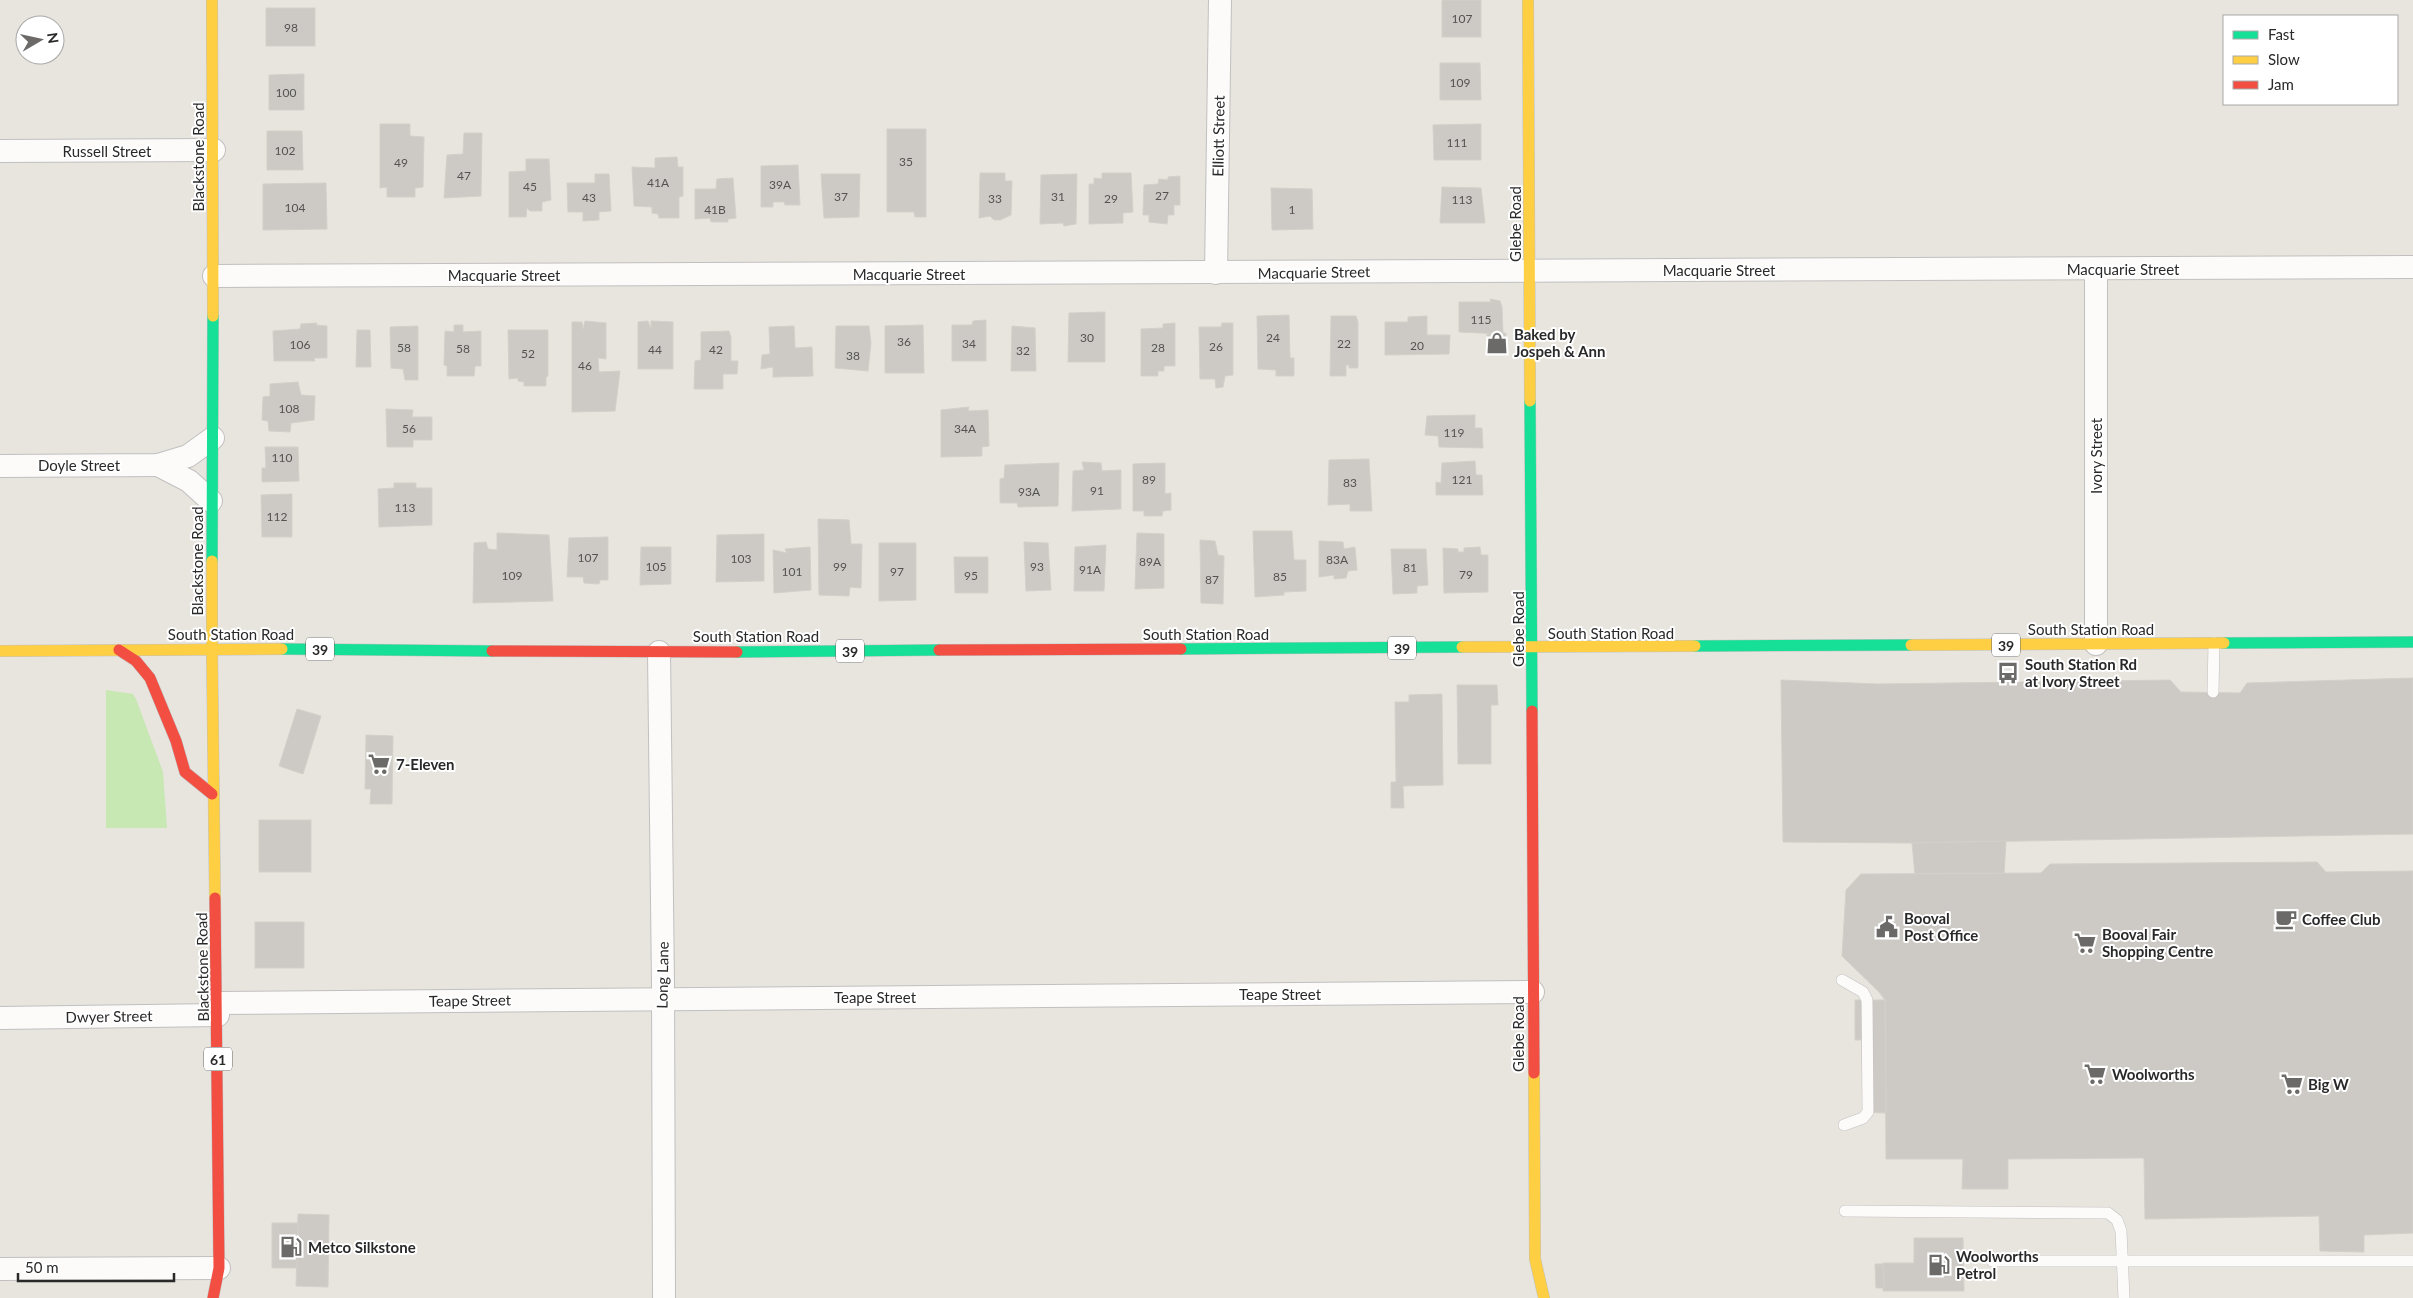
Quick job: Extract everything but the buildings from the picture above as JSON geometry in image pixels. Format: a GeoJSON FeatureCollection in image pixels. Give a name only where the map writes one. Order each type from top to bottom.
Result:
{"type":"FeatureCollection","features":[{"type":"Feature","properties":{"kind":"main road","name":"Blackstone Road"},"geometry":{"type":"LineString","coordinates":[[212,0],[214,150],[211,501],[212,794],[218,1009],[219,1270],[225,1298]]}},
{"type":"Feature","properties":{"kind":"main road","name":"Glebe Road"},"geometry":{"type":"LineString","coordinates":[[1528,0],[1533,648],[1534,1259],[1529,1282]]}},
{"type":"Feature","properties":{"kind":"main road","name":"South Station Road"},"geometry":{"type":"LineString","coordinates":[[0,651],[212,649],[660,652],[2413,642]]}},
{"type":"Feature","properties":{"kind":"main road"},"geometry":{"type":"LineString","coordinates":[[119,650],[136,661],[150,678],[176,741],[184,772],[212,794]]}},
{"type":"Feature","properties":{"kind":"main road","name":"Glebe Road"},"geometry":{"type":"LineString","coordinates":[[1534,1259],[1544,1298]]}},
{"type":"Feature","properties":{"kind":"main road","name":"Blackstone Road"},"geometry":{"type":"LineString","coordinates":[[213,1298],[219,1270]]}},
{"type":"Feature","properties":{"kind":"street","name":"Elliott Street"},"geometry":{"type":"LineString","coordinates":[[1216,273],[1220,0]]}},
{"type":"Feature","properties":{"kind":"street","name":"Russell Street"},"geometry":{"type":"LineString","coordinates":[[0,151],[214,150]]}},
{"type":"Feature","properties":{"kind":"street","name":"Macquarie Street"},"geometry":{"type":"LineString","coordinates":[[214,276],[2413,267]]}},
{"type":"Feature","properties":{"kind":"street","name":"Ivory Street"},"geometry":{"type":"LineString","coordinates":[[2096,269],[2096,644]]}},
{"type":"Feature","properties":{"kind":"street","name":"Doyle Street"},"geometry":{"type":"LineString","coordinates":[[0,466],[158,465],[188,456],[213,438]]}},
{"type":"Feature","properties":{"kind":"street","name":"Doyle Street"},"geometry":{"type":"LineString","coordinates":[[158,465],[188,481],[211,501]]}},
{"type":"Feature","properties":{"kind":"street","name":"Long Lane"},"geometry":{"type":"LineString","coordinates":[[660,652],[664,1298]]}},
{"type":"Feature","properties":{"kind":"street","name":"Teape Street"},"geometry":{"type":"LineString","coordinates":[[218,1009],[663,998],[1533,992]]}},
{"type":"Feature","properties":{"kind":"street","name":"Dwyer Street"},"geometry":{"type":"LineString","coordinates":[[0,1018],[218,1009]]}},
{"type":"Feature","properties":{"kind":"street"},"geometry":{"type":"LineString","coordinates":[[0,1268],[219,1270]]}},
{"type":"Feature","properties":{"kind":"lane"},"geometry":{"type":"LineString","coordinates":[[2213,692],[2214,643]]}},
{"type":"Feature","properties":{"kind":"lane"},"geometry":{"type":"LineString","coordinates":[[1842,980],[1862,992],[1867,1000],[1868,1112],[1863,1118],[1844,1125]]}},
{"type":"Feature","properties":{"kind":"lane"},"geometry":{"type":"LineString","coordinates":[[1845,1211],[2108,1213],[2117,1220],[2121,1231],[2124,1298]]}},
{"type":"Feature","properties":{"kind":"lane"},"geometry":{"type":"LineString","coordinates":[[1992,1261],[2123,1259],[2413,1261]]}},
{"type":"Feature","properties":{"kind":"green space"},"geometry":{"type":"Polygon","coordinates":[[[106,690],[133,694],[136,699],[163,772],[167,828],[106,828],[106,690]]]}},
{"type":"Feature","properties":{"kind":"traffic: fast"},"geometry":{"type":"LineString","coordinates":[[212,561],[213,316]]}},
{"type":"Feature","properties":{"kind":"traffic: fast"},"geometry":{"type":"LineString","coordinates":[[1530,401],[1532,711]]}},
{"type":"Feature","properties":{"kind":"traffic: fast"},"geometry":{"type":"LineString","coordinates":[[2224,643],[2413,642]]}},
{"type":"Feature","properties":{"kind":"traffic: fast"},"geometry":{"type":"LineString","coordinates":[[1695,646],[1911,645]]}},
{"type":"Feature","properties":{"kind":"traffic: fast"},"geometry":{"type":"LineString","coordinates":[[1181,649],[1462,647]]}},
{"type":"Feature","properties":{"kind":"traffic: fast"},"geometry":{"type":"LineString","coordinates":[[282,649],[492,651]]}},
{"type":"Feature","properties":{"kind":"traffic: fast"},"geometry":{"type":"LineString","coordinates":[[737,652],[939,650]]}},
{"type":"Feature","properties":{"kind":"traffic: slow"},"geometry":{"type":"LineString","coordinates":[[212,0],[213,316]]}},
{"type":"Feature","properties":{"kind":"traffic: slow"},"geometry":{"type":"LineString","coordinates":[[1528,0],[1530,401]]}},
{"type":"Feature","properties":{"kind":"traffic: slow"},"geometry":{"type":"LineString","coordinates":[[212,561],[212,649]]}},
{"type":"Feature","properties":{"kind":"traffic: slow"},"geometry":{"type":"LineString","coordinates":[[1911,645],[2224,643]]}},
{"type":"Feature","properties":{"kind":"traffic: slow"},"geometry":{"type":"LineString","coordinates":[[1462,647],[1695,646]]}},
{"type":"Feature","properties":{"kind":"traffic: slow"},"geometry":{"type":"LineString","coordinates":[[212,649],[215,898]]}},
{"type":"Feature","properties":{"kind":"traffic: slow"},"geometry":{"type":"LineString","coordinates":[[0,651],[282,649]]}},
{"type":"Feature","properties":{"kind":"traffic: slow"},"geometry":{"type":"LineString","coordinates":[[1534,1073],[1535,1259],[1544,1298]]}},
{"type":"Feature","properties":{"kind":"traffic: jam"},"geometry":{"type":"LineString","coordinates":[[939,650],[1181,649]]}},
{"type":"Feature","properties":{"kind":"traffic: jam"},"geometry":{"type":"LineString","coordinates":[[119,650],[136,661],[150,678],[176,741],[185,772],[212,794]]}},
{"type":"Feature","properties":{"kind":"traffic: jam"},"geometry":{"type":"LineString","coordinates":[[492,651],[737,652]]}},
{"type":"Feature","properties":{"kind":"traffic: jam"},"geometry":{"type":"LineString","coordinates":[[1532,711],[1534,1073]]}},
{"type":"Feature","properties":{"kind":"traffic: jam"},"geometry":{"type":"LineString","coordinates":[[213,1298],[219,1268],[215,898]]}},
{"type":"Feature","properties":{"kind":"place","name":"Baked by Jospeh & Ann"},"geometry":{"type":"Point","coordinates":[1497,343]}},
{"type":"Feature","properties":{"kind":"place","name":"South Station Rd at Ivory Street"},"geometry":{"type":"Point","coordinates":[2008,673]}},
{"type":"Feature","properties":{"kind":"place","name":"7-Eleven"},"geometry":{"type":"Point","coordinates":[379,764]}},
{"type":"Feature","properties":{"kind":"place","name":"Coffee Club"},"geometry":{"type":"Point","coordinates":[2286,919]}},
{"type":"Feature","properties":{"kind":"place","name":"Booval Post Office"},"geometry":{"type":"Point","coordinates":[1887,927]}},
{"type":"Feature","properties":{"kind":"place","name":"Booval Fair Shopping Centre"},"geometry":{"type":"Point","coordinates":[2085,943]}},
{"type":"Feature","properties":{"kind":"place","name":"Woolworths"},"geometry":{"type":"Point","coordinates":[2095,1074]}},
{"type":"Feature","properties":{"kind":"place","name":"Big W"},"geometry":{"type":"Point","coordinates":[2292,1084]}},
{"type":"Feature","properties":{"kind":"place","name":"Metco Silkstone"},"geometry":{"type":"Point","coordinates":[291,1247]}},
{"type":"Feature","properties":{"kind":"place","name":"Woolworths Petrol"},"geometry":{"type":"Point","coordinates":[1939,1265]}}]}
